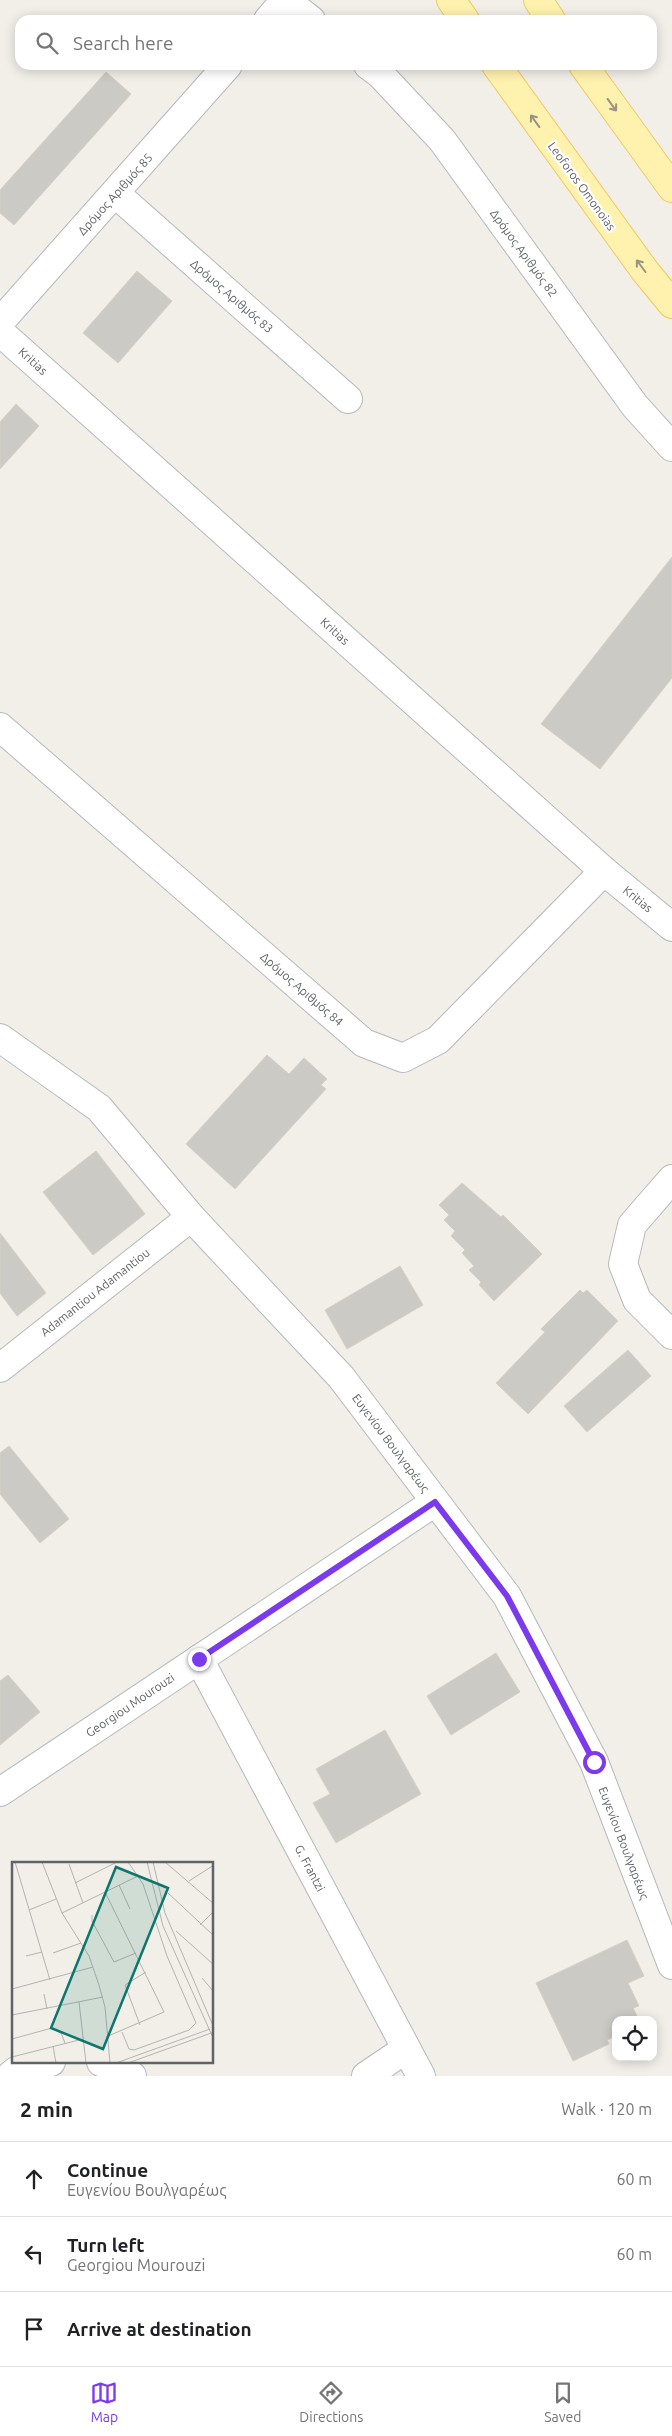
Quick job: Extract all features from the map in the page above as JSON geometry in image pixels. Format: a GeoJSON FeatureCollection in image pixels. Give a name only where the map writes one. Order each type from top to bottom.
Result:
{"type":"FeatureCollection","features":[{"type":"Feature","properties":{"kind":"main road"},"geometry":{"type":"LineString","coordinates":[[451,0],[462,15]]}},
{"type":"Feature","properties":{"kind":"main road"},"geometry":{"type":"LineString","coordinates":[[538,0],[548,15]]}},
{"type":"Feature","properties":{"kind":"main road","name":"Leoforos Omonoias"},"geometry":{"type":"LineString","coordinates":[[500,70],[645,271],[672,304]]}},
{"type":"Feature","properties":{"kind":"main road"},"geometry":{"type":"LineString","coordinates":[[587,70],[672,188]]}},
{"type":"Feature","properties":{"kind":"street"},"geometry":{"type":"LineString","coordinates":[[272,15],[285,0],[304,15]]}},
{"type":"Feature","properties":{"kind":"street","name":"Δρόμος Αριθμός 85"},"geometry":{"type":"LineString","coordinates":[[0,322],[116,194],[224,70]]}},
{"type":"Feature","properties":{"kind":"street","name":"Δρόμος Αριθμός 82"},"geometry":{"type":"LineString","coordinates":[[375,70],[442,140],[635,406],[672,447]]}},
{"type":"Feature","properties":{"kind":"street","name":"Δρόμος Αριθμός 83"},"geometry":{"type":"LineString","coordinates":[[116,194],[348,399]]}},
{"type":"Feature","properties":{"kind":"street","name":"Kritias"},"geometry":{"type":"LineString","coordinates":[[0,332],[604,871],[672,927]]}},
{"type":"Feature","properties":{"kind":"street","name":"Δρόμος Αριθμός 84"},"geometry":{"type":"LineString","coordinates":[[0,727],[364,1043],[402,1058],[438,1040],[604,871]]}},
{"type":"Feature","properties":{"kind":"street","name":"Ευγενίου Βουλγαρέως"},"geometry":{"type":"LineString","coordinates":[[0,1038],[99,1108],[191,1217],[341,1377],[507,1596],[589,1753],[663,1917],[672,1965]]}},
{"type":"Feature","properties":{"kind":"street"},"geometry":{"type":"LineString","coordinates":[[672,1179],[632,1225],[623,1264],[637,1300],[672,1335]]}},
{"type":"Feature","properties":{"kind":"street","name":"Adamantiou Adamantiou"},"geometry":{"type":"LineString","coordinates":[[0,1368],[191,1217]]}},
{"type":"Feature","properties":{"kind":"street","name":"Georgiou Mourouzi"},"geometry":{"type":"LineString","coordinates":[[0,1792],[435,1502]]}},
{"type":"Feature","properties":{"kind":"street","name":"G. Frantzi"},"geometry":{"type":"LineString","coordinates":[[199,1659],[421,2076]]}},
{"type":"Feature","properties":{"kind":"street"},"geometry":{"type":"LineString","coordinates":[[366,2076],[406,2049]]}},
{"type":"Feature","properties":{"kind":"street"},"geometry":{"type":"LineString","coordinates":[[10,2076],[16,2071],[43,2064]]}},
{"type":"Feature","properties":{"kind":"street"},"geometry":{"type":"LineString","coordinates":[[105,2064],[132,2076]]}},
{"type":"Feature","properties":{"kind":"building"},"geometry":{"type":"Polygon","coordinates":[[[106,72],[131,94],[14,225],[0,213],[0,190],[106,72]]]}},
{"type":"Feature","properties":{"kind":"building"},"geometry":{"type":"Polygon","coordinates":[[[137,271],[172,301],[118,363],[83,333],[137,271]]]}},
{"type":"Feature","properties":{"kind":"building"},"geometry":{"type":"Polygon","coordinates":[[[16,404],[39,426],[0,469],[0,422],[16,404]]]}},
{"type":"Feature","properties":{"kind":"building"},"geometry":{"type":"Polygon","coordinates":[[[672,557],[672,678],[600,769],[541,724],[672,557]]]}},
{"type":"Feature","properties":{"kind":"building"},"geometry":{"type":"Polygon","coordinates":[[[267,1055],[289,1074],[304,1058],[327,1079],[321,1085],[326,1089],[235,1189],[186,1144],[267,1055]]]}},
{"type":"Feature","properties":{"kind":"building"},"geometry":{"type":"Polygon","coordinates":[[[96,1151],[145,1214],[93,1255],[43,1192],[96,1151]]]}},
{"type":"Feature","properties":{"kind":"building"},"geometry":{"type":"Polygon","coordinates":[[[462,1183],[501,1217],[503,1215],[542,1254],[494,1301],[479,1285],[481,1282],[469,1270],[474,1266],[462,1253],[465,1250],[451,1236],[455,1231],[444,1220],[449,1215],[439,1205],[462,1183]]]}},
{"type":"Feature","properties":{"kind":"building"},"geometry":{"type":"Polygon","coordinates":[[[0,1233],[46,1293],[17,1316],[0,1293],[0,1233]]]}},
{"type":"Feature","properties":{"kind":"building"},"geometry":{"type":"Polygon","coordinates":[[[400,1266],[423,1305],[347,1349],[325,1310],[400,1266]]]}},
{"type":"Feature","properties":{"kind":"building"},"geometry":{"type":"Polygon","coordinates":[[[580,1290],[583,1293],[587,1290],[618,1321],[528,1414],[496,1383],[545,1332],[541,1329],[580,1290]]]}},
{"type":"Feature","properties":{"kind":"building"},"geometry":{"type":"Polygon","coordinates":[[[628,1350],[651,1376],[587,1432],[564,1406],[628,1350]]]}},
{"type":"Feature","properties":{"kind":"building"},"geometry":{"type":"Polygon","coordinates":[[[9,1446],[69,1519],[40,1543],[0,1494],[0,1453],[9,1446]]]}},
{"type":"Feature","properties":{"kind":"building"},"geometry":{"type":"Polygon","coordinates":[[[496,1653],[520,1692],[451,1735],[427,1696],[496,1653]]]}},
{"type":"Feature","properties":{"kind":"building"},"geometry":{"type":"Polygon","coordinates":[[[8,1675],[40,1712],[0,1745],[0,1681],[8,1675]]]}},
{"type":"Feature","properties":{"kind":"building"},"geometry":{"type":"Polygon","coordinates":[[[385,1730],[421,1794],[336,1843],[313,1803],[330,1794],[316,1769],[385,1730]]]}},
{"type":"Feature","properties":{"kind":"building"},"geometry":{"type":"Polygon","coordinates":[[[627,1940],[644,1976],[628,1983],[639,2006],[633,2008],[637,2016],[612,2016],[612,2038],[607,2040],[609,2044],[573,2061],[536,1983],[627,1940]]]}},
{"type":"Feature","properties":{"kind":"route"},"geometry":{"type":"LineString","coordinates":[[199,1659],[435,1502],[507,1596],[594,1762]]}}]}
